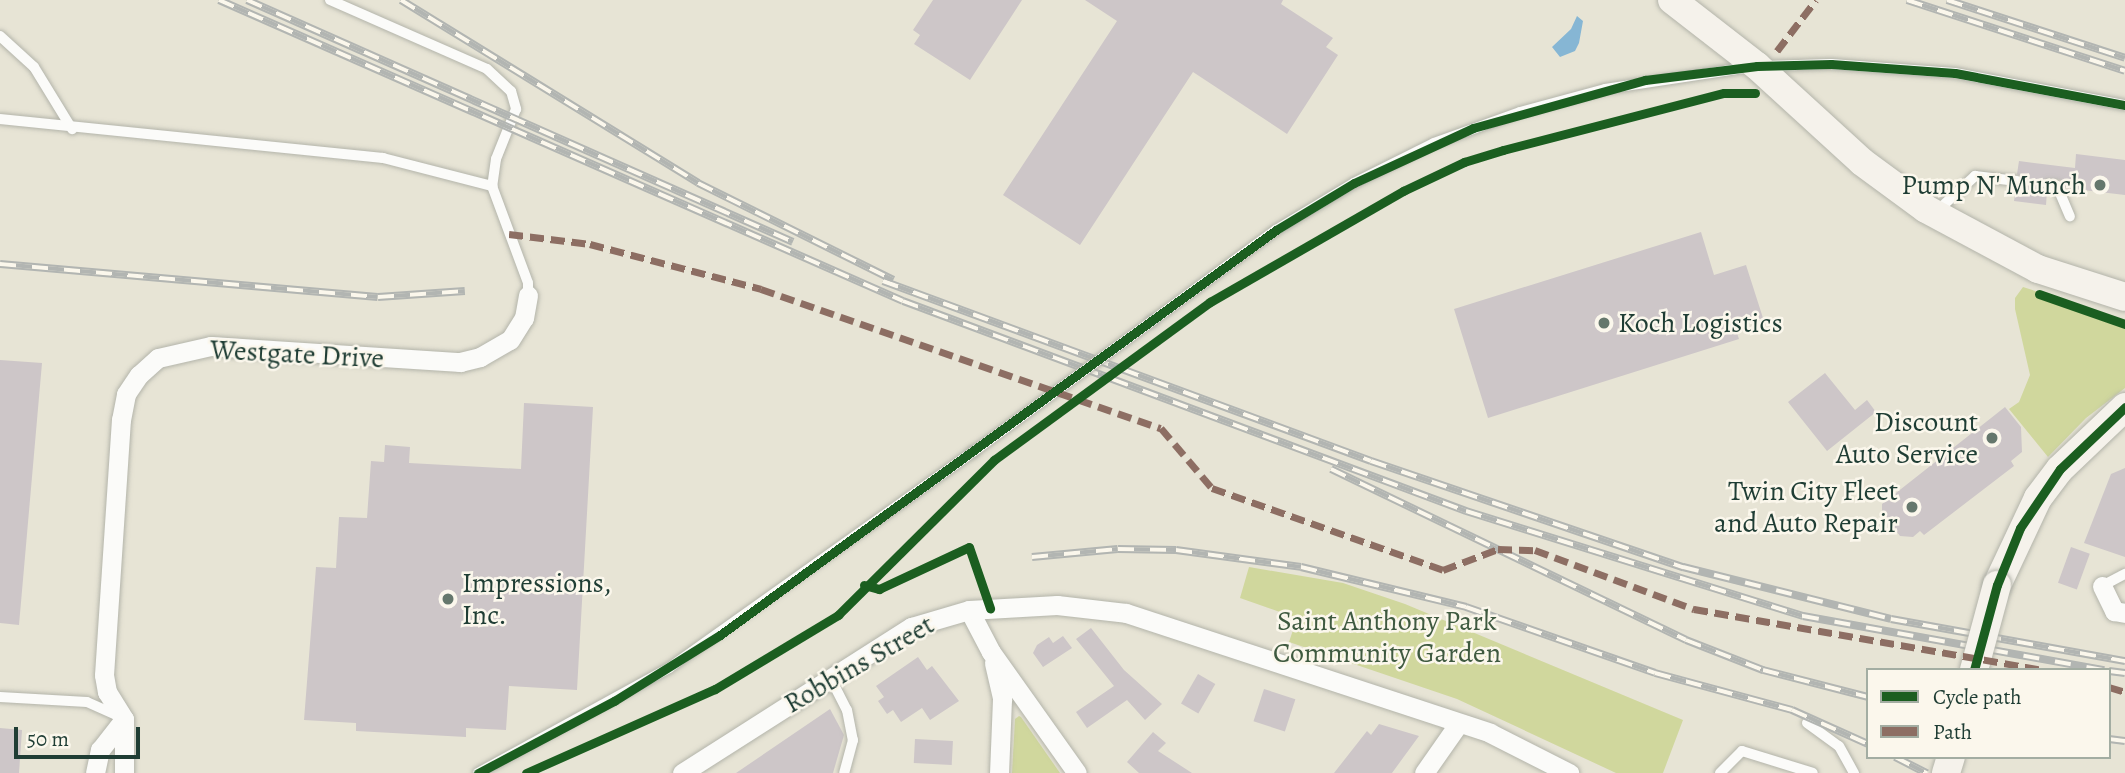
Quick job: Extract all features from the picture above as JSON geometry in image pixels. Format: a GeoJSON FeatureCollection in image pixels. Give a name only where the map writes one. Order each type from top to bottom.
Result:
{"type":"FeatureCollection","features":[{"type":"Feature","properties":{"kind":"street"},"geometry":{"type":"LineString","coordinates":[[1672,0],[1757,66],[1861,162],[1934,213],[2038,269],[2125,297]]}},
{"type":"Feature","properties":{"kind":"street","name":"Westgate Drive"},"geometry":{"type":"LineString","coordinates":[[124,719],[107,692],[104,675],[121,419],[126,394],[139,375],[158,358],[211,346],[460,362],[480,358],[510,340],[524,318],[528,295]]}},
{"type":"Feature","properties":{"kind":"street"},"geometry":{"type":"LineString","coordinates":[[1975,668],[1997,585],[2038,498],[2060,469],[2125,407]]}},
{"type":"Feature","properties":{"kind":"street"},"geometry":{"type":"LineString","coordinates":[[2102,586],[2114,611],[2125,613]]}},
{"type":"Feature","properties":{"kind":"street","name":"Robbins Street"},"geometry":{"type":"LineString","coordinates":[[682,773],[911,627],[969,610],[1057,605],[1126,613],[1490,733],[1569,773]]}},
{"type":"Feature","properties":{"kind":"street"},"geometry":{"type":"LineString","coordinates":[[969,610],[991,652],[1077,773]]}},
{"type":"Feature","properties":{"kind":"street"},"geometry":{"type":"LineString","coordinates":[[991,652],[1002,699],[999,773]]}},
{"type":"Feature","properties":{"kind":"street"},"geometry":{"type":"LineString","coordinates":[[95,773],[100,750],[124,719]]}},
{"type":"Feature","properties":{"kind":"street"},"geometry":{"type":"LineString","coordinates":[[124,719],[124,773]]}},
{"type":"Feature","properties":{"kind":"street"},"geometry":{"type":"LineString","coordinates":[[1424,773],[1459,723]]}},
{"type":"Feature","properties":{"kind":"lane"},"geometry":{"type":"LineString","coordinates":[[330,0],[487,69],[511,91],[516,109],[496,159],[492,186],[528,283],[528,295]]}},
{"type":"Feature","properties":{"kind":"lane"},"geometry":{"type":"LineString","coordinates":[[0,36],[34,67],[72,129]]}},
{"type":"Feature","properties":{"kind":"lane"},"geometry":{"type":"LineString","coordinates":[[478,773],[669,668],[973,452],[1276,230],[1354,183],[1434,144],[1520,112],[1605,89],[1757,66],[1831,64],[1955,73],[2125,105]]}},
{"type":"Feature","properties":{"kind":"lane"},"geometry":{"type":"LineString","coordinates":[[0,120],[383,158],[492,186]]}},
{"type":"Feature","properties":{"kind":"lane"},"geometry":{"type":"LineString","coordinates":[[1934,213],[1975,176],[2017,181]]}},
{"type":"Feature","properties":{"kind":"lane"},"geometry":{"type":"LineString","coordinates":[[2048,185],[2057,186],[2070,216]]}},
{"type":"Feature","properties":{"kind":"lane"},"geometry":{"type":"LineString","coordinates":[[2102,586],[2125,574]]}},
{"type":"Feature","properties":{"kind":"lane"},"geometry":{"type":"LineString","coordinates":[[830,677],[847,710],[853,740],[844,773]]}},
{"type":"Feature","properties":{"kind":"lane"},"geometry":{"type":"LineString","coordinates":[[0,697],[87,702],[124,719]]}},
{"type":"Feature","properties":{"kind":"lane"},"geometry":{"type":"LineString","coordinates":[[1807,723],[1839,746],[1854,773]]}},
{"type":"Feature","properties":{"kind":"lane"},"geometry":{"type":"LineString","coordinates":[[1720,773],[1742,751],[1813,773]]}},
{"type":"Feature","properties":{"kind":"green space"},"geometry":{"type":"Polygon","coordinates":[[[2023,287],[2125,320],[2125,388],[2086,418],[2048,457],[2009,409],[2019,402],[2030,375],[2015,309],[2015,298],[2023,287]]]}},
{"type":"Feature","properties":{"kind":"green space","name":"Saint Anthony Park Community Garden"},"geometry":{"type":"Polygon","coordinates":[[[1249,567],[1343,583],[1405,604],[1683,720],[1663,773],[1616,773],[1457,699],[1289,642],[1297,618],[1240,598],[1249,567]]]}},
{"type":"Feature","properties":{"kind":"green space"},"geometry":{"type":"Polygon","coordinates":[[[1019,716],[1060,773],[1012,773],[1015,719],[1019,716]]]}},
{"type":"Feature","properties":{"kind":"water"},"geometry":{"type":"Polygon","coordinates":[[[1577,16],[1583,21],[1579,43],[1575,51],[1560,57],[1552,47],[1571,29],[1577,16]]]}},
{"type":"Feature","properties":{"kind":"building"},"geometry":{"type":"Polygon","coordinates":[[[933,0],[1022,0],[970,80],[914,44],[920,35],[913,30],[933,0]]]}},
{"type":"Feature","properties":{"kind":"building"},"geometry":{"type":"Polygon","coordinates":[[[1085,0],[1283,0],[1281,4],[1333,38],[1326,47],[1338,55],[1287,134],[1193,72],[1080,245],[1003,195],[1117,21],[1085,0]]]}},
{"type":"Feature","properties":{"kind":"building"},"geometry":{"type":"Polygon","coordinates":[[[2076,154],[2125,160],[2125,195],[2066,188],[2061,180],[2048,178],[2041,185],[2047,192],[2046,205],[2014,201],[2016,188],[2024,181],[2017,174],[2019,161],[2075,168],[2076,154]]]}},
{"type":"Feature","properties":{"kind":"building","name":"Koch Logistics"},"geometry":{"type":"Polygon","coordinates":[[[1701,232],[1714,275],[1746,265],[1763,318],[1735,327],[1739,339],[1488,418],[1454,309],[1701,232]]]}},
{"type":"Feature","properties":{"kind":"building"},"geometry":{"type":"Polygon","coordinates":[[[0,360],[42,363],[19,625],[0,623],[0,360]]]}},
{"type":"Feature","properties":{"kind":"building"},"geometry":{"type":"Polygon","coordinates":[[[1825,373],[1855,410],[1867,400],[1876,412],[1827,451],[1788,402],[1825,373]]]}},
{"type":"Feature","properties":{"kind":"building","name":"Impressions, Inc."},"geometry":{"type":"Polygon","coordinates":[[[524,403],[593,407],[577,690],[509,686],[506,730],[466,728],[466,737],[356,731],[356,723],[304,720],[316,567],[336,568],[339,517],[367,518],[371,461],[384,462],[385,445],[410,447],[409,463],[521,469],[524,403]]]}},
{"type":"Feature","properties":{"kind":"building"},"geometry":{"type":"Polygon","coordinates":[[[2005,407],[2021,427],[2022,452],[2011,461],[2014,466],[1924,535],[1920,531],[1913,537],[1900,536],[1882,512],[1882,504],[2005,407]]]}},
{"type":"Feature","properties":{"kind":"building"},"geometry":{"type":"Polygon","coordinates":[[[2125,468],[2125,557],[2084,543],[2111,474],[2125,468]]]}},
{"type":"Feature","properties":{"kind":"building"},"geometry":{"type":"Polygon","coordinates":[[[2071,547],[2090,554],[2077,590],[2058,583],[2071,547]]]}},
{"type":"Feature","properties":{"kind":"building"},"geometry":{"type":"Polygon","coordinates":[[[1091,628],[1124,670],[1162,704],[1145,720],[1127,700],[1087,728],[1076,712],[1114,686],[1076,639],[1091,628]]]}},
{"type":"Feature","properties":{"kind":"building"},"geometry":{"type":"Polygon","coordinates":[[[1063,636],[1072,648],[1043,667],[1033,653],[1037,645],[1049,637],[1053,643],[1063,636]]]}},
{"type":"Feature","properties":{"kind":"building"},"geometry":{"type":"Polygon","coordinates":[[[918,657],[927,670],[932,666],[959,701],[930,720],[922,708],[901,722],[893,710],[887,714],[878,701],[884,697],[876,686],[918,657]]]}},
{"type":"Feature","properties":{"kind":"building"},"geometry":{"type":"Polygon","coordinates":[[[1198,674],[1215,684],[1198,713],[1181,703],[1198,674]]]}},
{"type":"Feature","properties":{"kind":"building"},"geometry":{"type":"Polygon","coordinates":[[[1264,689],[1295,699],[1285,732],[1253,721],[1264,689]]]}},
{"type":"Feature","properties":{"kind":"building"},"geometry":{"type":"Polygon","coordinates":[[[830,709],[844,735],[833,773],[736,773],[830,709]]]}},
{"type":"Feature","properties":{"kind":"building"},"geometry":{"type":"Polygon","coordinates":[[[1379,724],[1419,736],[1392,773],[1334,773],[1367,731],[1371,735],[1379,724]]]}},
{"type":"Feature","properties":{"kind":"building"},"geometry":{"type":"Polygon","coordinates":[[[0,728],[22,730],[19,773],[0,773],[0,728]]]}},
{"type":"Feature","properties":{"kind":"building"},"geometry":{"type":"Polygon","coordinates":[[[1153,732],[1166,743],[1158,751],[1192,773],[1139,773],[1127,762],[1153,732]]]}},
{"type":"Feature","properties":{"kind":"building"},"geometry":{"type":"Polygon","coordinates":[[[915,739],[953,741],[952,765],[914,763],[915,739]]]}},
{"type":"Feature","properties":{"kind":"railway"},"geometry":{"type":"LineString","coordinates":[[219,0],[903,301],[1466,511],[1803,616],[2093,668]]}},
{"type":"Feature","properties":{"kind":"railway"},"geometry":{"type":"LineString","coordinates":[[247,0],[793,242]]}},
{"type":"Feature","properties":{"kind":"railway"},"geometry":{"type":"LineString","coordinates":[[401,0],[698,183],[893,280]]}},
{"type":"Feature","properties":{"kind":"railway"},"geometry":{"type":"LineString","coordinates":[[1907,0],[2125,71]]}},
{"type":"Feature","properties":{"kind":"railway"},"geometry":{"type":"LineString","coordinates":[[1947,0],[2125,58]]}},
{"type":"Feature","properties":{"kind":"railway"},"geometry":{"type":"LineString","coordinates":[[0,264],[378,297],[465,291]]}},
{"type":"Feature","properties":{"kind":"railway"},"geometry":{"type":"LineString","coordinates":[[883,281],[1371,461],[1683,567],[1891,619],[2125,661]]}},
{"type":"Feature","properties":{"kind":"railway"},"geometry":{"type":"LineString","coordinates":[[1331,469],[1686,640],[1763,670],[1866,696]]}},
{"type":"Feature","properties":{"kind":"railway"},"geometry":{"type":"LineString","coordinates":[[1032,557],[1118,549],[1176,550],[1301,567],[1466,607],[1655,673],[1792,710],[1866,743]]}},
{"type":"Feature","properties":{"kind":"railway"},"geometry":{"type":"LineString","coordinates":[[2111,671],[2125,673]]}},
{"type":"Feature","properties":{"kind":"railway"},"geometry":{"type":"LineString","coordinates":[[2111,739],[2125,741]]}},
{"type":"Feature","properties":{"kind":"railway"},"geometry":{"type":"LineString","coordinates":[[1899,759],[1927,773]]}},
{"type":"Feature","properties":{"kind":"marked path"},"geometry":{"type":"LineString","coordinates":[[1777,51],[1816,0]]}},
{"type":"Feature","properties":{"kind":"marked path"},"geometry":{"type":"LineString","coordinates":[[509,234],[590,244],[761,289],[1161,428],[1212,488],[1443,570],[1498,549],[1535,550],[1694,609],[2032,668]]}},
{"type":"Feature","properties":{"kind":"marked path"},"geometry":{"type":"LineString","coordinates":[[2111,688],[2125,692]]}},
{"type":"Feature","properties":{"kind":"cycle path"},"geometry":{"type":"LineString","coordinates":[[478,773],[614,701],[720,635],[1276,230],[1354,183],[1473,128],[1645,80],[1757,66],[1831,64],[1955,73],[2125,105]]}},
{"type":"Feature","properties":{"kind":"cycle path"},"geometry":{"type":"LineString","coordinates":[[526,773],[715,689],[838,615],[994,460],[1210,302],[1403,191],[1464,162],[1503,150],[1724,93],[1755,93]]}},
{"type":"Feature","properties":{"kind":"cycle path"},"geometry":{"type":"LineString","coordinates":[[2039,294],[2125,324]]}},
{"type":"Feature","properties":{"kind":"cycle path"},"geometry":{"type":"LineString","coordinates":[[1975,668],[1997,585],[2020,528],[2060,469],[2125,407]]}},
{"type":"Feature","properties":{"kind":"cycle path"},"geometry":{"type":"LineString","coordinates":[[864,585],[879,589],[969,547],[990,608]]}},
{"type":"Feature","properties":{"kind":"place","name":"Pump N' Munch"},"geometry":{"type":"Point","coordinates":[2100,185]}},
{"type":"Feature","properties":{"kind":"place","name":"Koch Logistics"},"geometry":{"type":"Point","coordinates":[1604,323]}},
{"type":"Feature","properties":{"kind":"place","name":"Discount Auto Service"},"geometry":{"type":"Point","coordinates":[1992,438]}},
{"type":"Feature","properties":{"kind":"place","name":"Twin City Fleet and Auto Repair"},"geometry":{"type":"Point","coordinates":[1912,507]}},
{"type":"Feature","properties":{"kind":"place","name":"Impressions, Inc."},"geometry":{"type":"Point","coordinates":[448,599]}}]}
